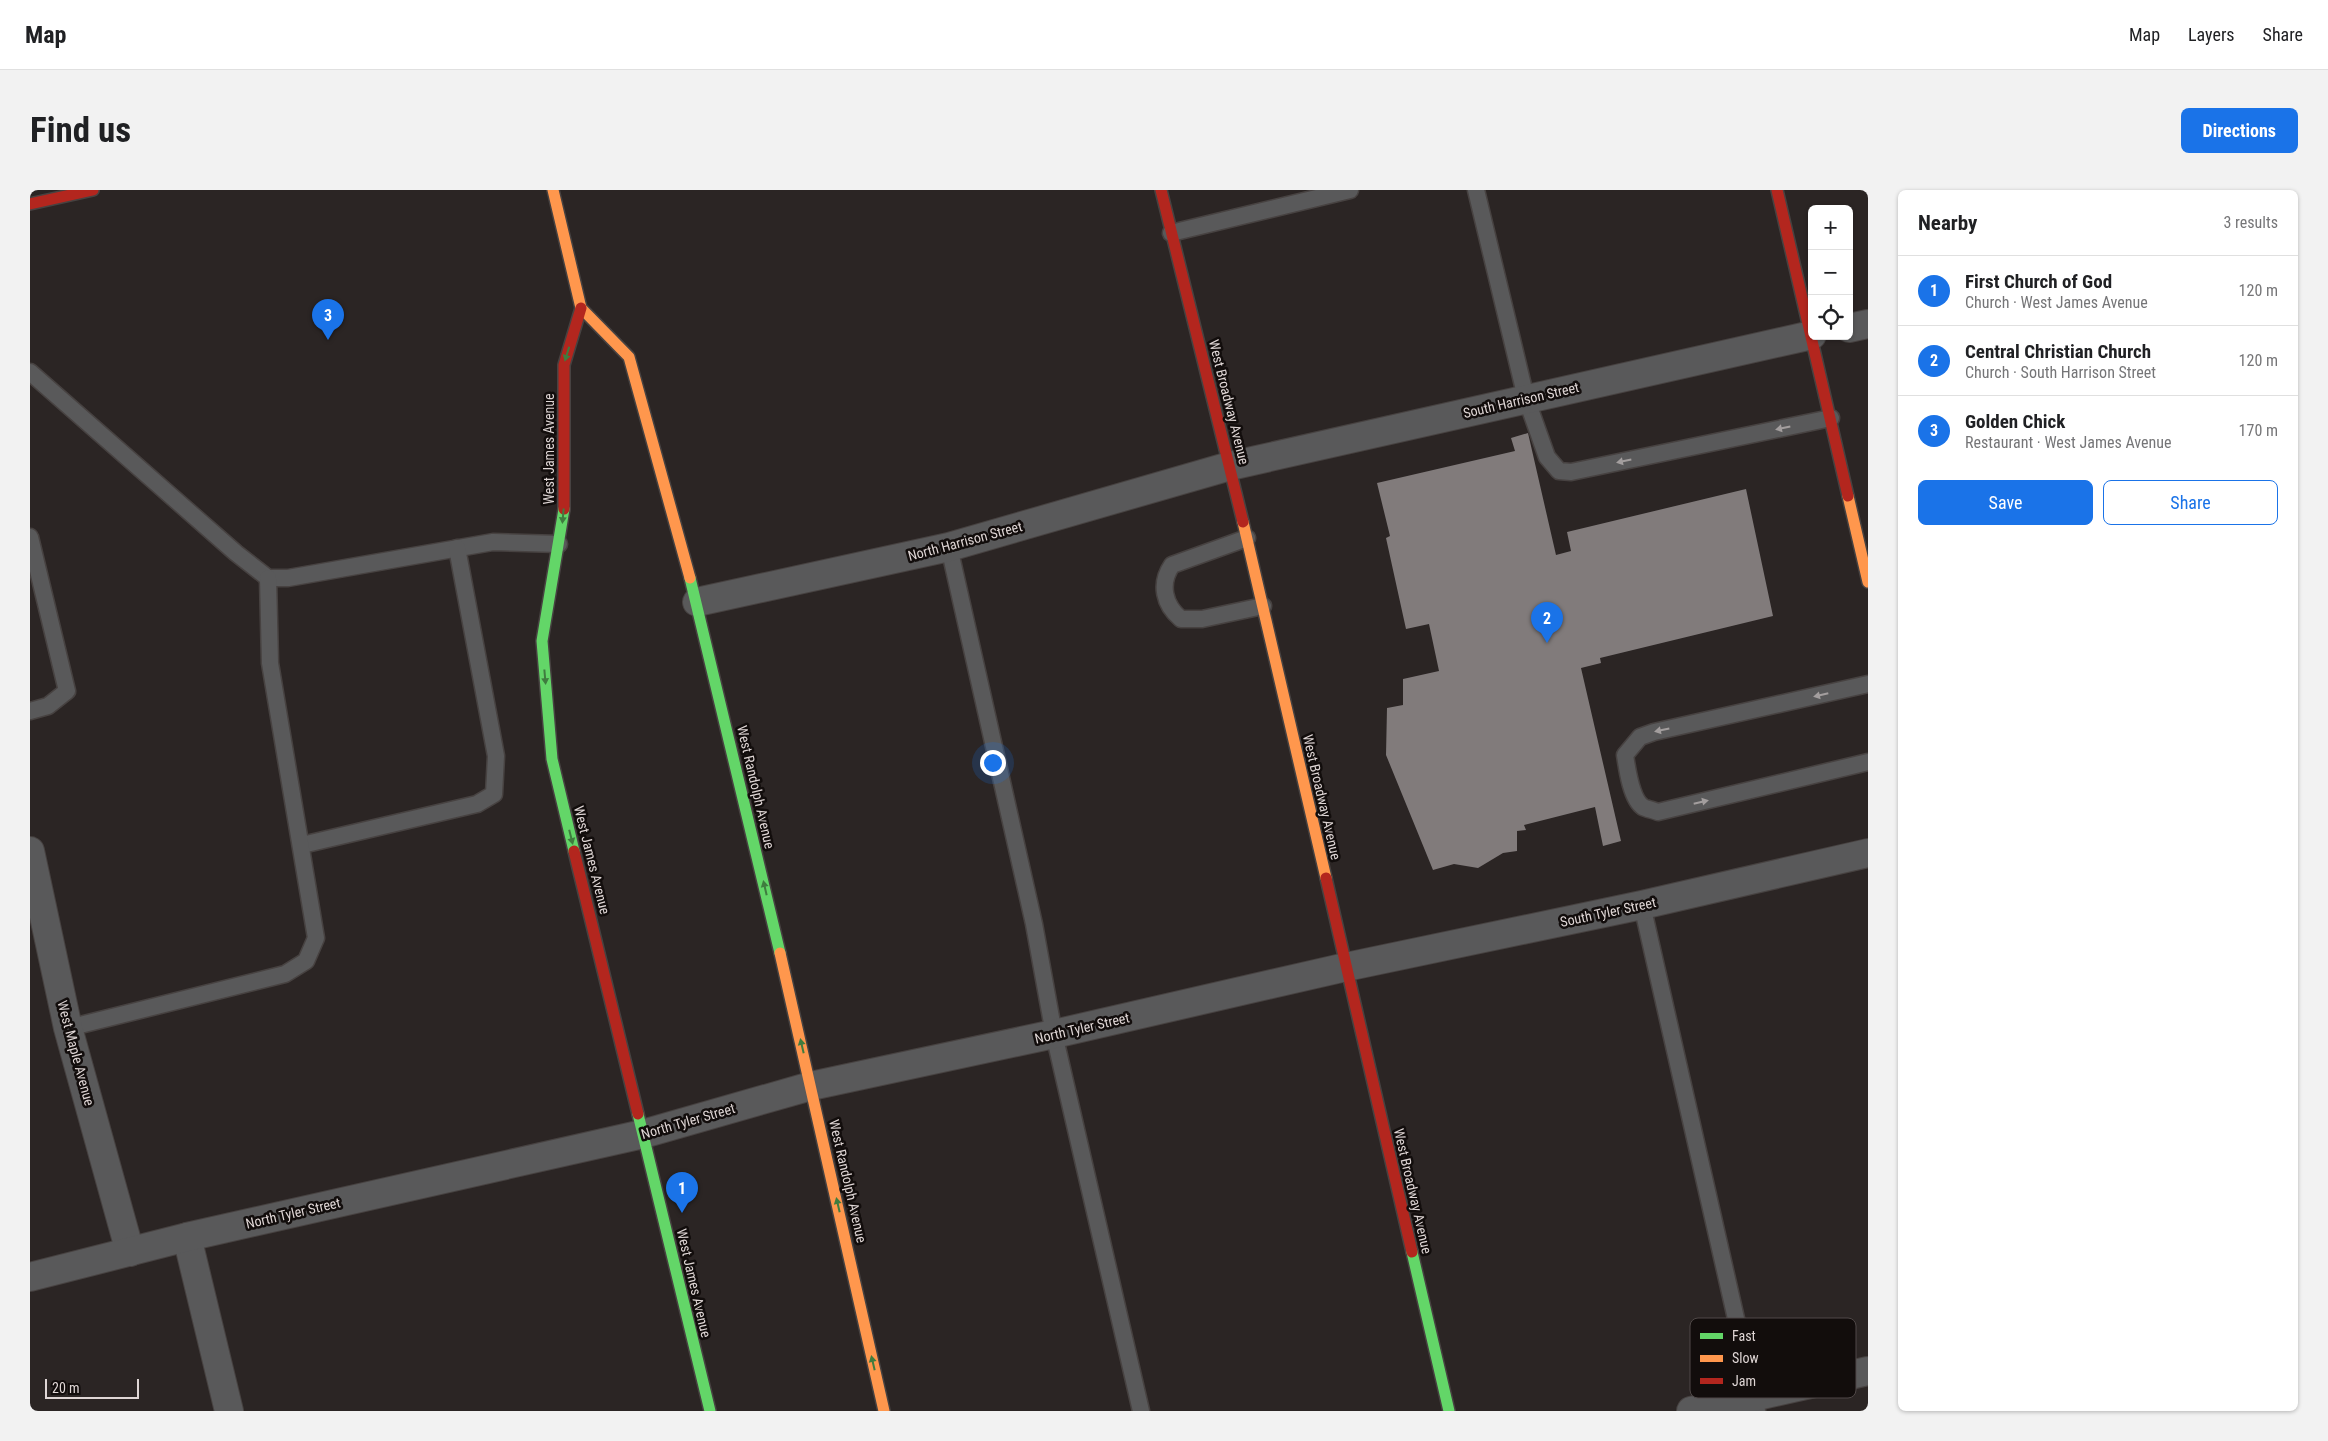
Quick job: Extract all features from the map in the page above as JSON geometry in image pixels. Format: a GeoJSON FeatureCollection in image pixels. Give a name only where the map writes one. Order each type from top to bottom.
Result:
{"type":"FeatureCollection","features":[{"type":"Feature","properties":{"kind":"main road"},"geometry":{"type":"LineString","coordinates":[[30,204],[93,190]]}},
{"type":"Feature","properties":{"kind":"main road"},"geometry":{"type":"LineString","coordinates":[[553,190],[581,308]]}},
{"type":"Feature","properties":{"kind":"main road","name":"West Broadway Avenue"},"geometry":{"type":"LineString","coordinates":[[1161,190],[1247,538],[1449,1411]]}},
{"type":"Feature","properties":{"kind":"main road"},"geometry":{"type":"LineString","coordinates":[[1778,190],[1808,322]]}},
{"type":"Feature","properties":{"kind":"main road","name":"West James Avenue"},"geometry":{"type":"LineString","coordinates":[[581,308],[564,365],[564,518],[542,640],[552,759],[710,1411]]}},
{"type":"Feature","properties":{"kind":"main road","name":"West Randolph Avenue"},"geometry":{"type":"LineString","coordinates":[[581,308],[629,357],[697,602],[811,1086],[884,1411]]}},
{"type":"Feature","properties":{"kind":"main road"},"geometry":{"type":"LineString","coordinates":[[1812,340],[1868,582]]}},
{"type":"Feature","properties":{"kind":"street"},"geometry":{"type":"LineString","coordinates":[[1853,327],[1868,324]]}},
{"type":"Feature","properties":{"kind":"street","name":"South Harrison Street"},"geometry":{"type":"LineString","coordinates":[[1230,466],[1808,336]]}},
{"type":"Feature","properties":{"kind":"street","name":"North Harrison Street"},"geometry":{"type":"LineString","coordinates":[[697,602],[949,547],[1230,466]]}},
{"type":"Feature","properties":{"kind":"street","name":"West Maple Avenue"},"geometry":{"type":"LineString","coordinates":[[30,851],[68,1028],[130,1252]]}},
{"type":"Feature","properties":{"kind":"street","name":"South Tyler Street"},"geometry":{"type":"LineString","coordinates":[[1346,967],[1642,905],[1868,853]]}},
{"type":"Feature","properties":{"kind":"street","name":"North Tyler Street"},"geometry":{"type":"LineString","coordinates":[[30,1277],[187,1236],[643,1134],[811,1086],[1054,1034],[1346,967]]}},
{"type":"Feature","properties":{"kind":"street"},"geometry":{"type":"LineString","coordinates":[[187,1236],[229,1411]]}},
{"type":"Feature","properties":{"kind":"street"},"geometry":{"type":"LineString","coordinates":[[1856,1375],[1868,1371]]}},
{"type":"Feature","properties":{"kind":"street"},"geometry":{"type":"LineString","coordinates":[[1692,1411],[1756,1404],[1776,1398]]}},
{"type":"Feature","properties":{"kind":"lane"},"geometry":{"type":"LineString","coordinates":[[1171,233],[1350,190]]}},
{"type":"Feature","properties":{"kind":"lane"},"geometry":{"type":"LineString","coordinates":[[1476,190],[1526,398],[1547,457],[1558,470],[1571,472],[1831,418]]}},
{"type":"Feature","properties":{"kind":"lane"},"geometry":{"type":"LineString","coordinates":[[30,372],[236,553],[268,578],[288,578],[493,542],[559,544]]}},
{"type":"Feature","properties":{"kind":"lane"},"geometry":{"type":"LineString","coordinates":[[30,537],[66,691],[48,706],[30,711]]}},
{"type":"Feature","properties":{"kind":"lane"},"geometry":{"type":"LineString","coordinates":[[1247,538],[1172,565],[1163,582],[1167,600],[1174,613],[1181,619],[1202,618],[1263,606]]}},
{"type":"Feature","properties":{"kind":"lane"},"geometry":{"type":"LineString","coordinates":[[949,547],[1034,924],[1054,1034],[1141,1411]]}},
{"type":"Feature","properties":{"kind":"lane"},"geometry":{"type":"LineString","coordinates":[[302,845],[477,804],[494,794],[496,756],[457,548]]}},
{"type":"Feature","properties":{"kind":"lane"},"geometry":{"type":"LineString","coordinates":[[68,1028],[285,974],[306,961],[316,938],[302,845],[270,664],[268,578]]}},
{"type":"Feature","properties":{"kind":"lane"},"geometry":{"type":"LineString","coordinates":[[1868,684],[1654,732],[1640,737],[1625,755],[1627,774],[1634,794],[1641,806],[1658,812],[1868,762]]}},
{"type":"Feature","properties":{"kind":"lane"},"geometry":{"type":"LineString","coordinates":[[1642,905],[1736,1318]]}},
{"type":"Feature","properties":{"kind":"building"},"geometry":{"type":"Polygon","coordinates":[[[1528,433],[1556,555],[1571,551],[1567,532],[1746,489],[1773,616],[1600,658],[1601,663],[1581,668],[1621,841],[1603,846],[1595,807],[1524,825],[1526,830],[1517,831],[1517,851],[1503,853],[1478,868],[1454,864],[1433,870],[1386,755],[1387,708],[1403,705],[1403,679],[1439,671],[1429,624],[1406,629],[1386,538],[1390,536],[1377,483],[1515,451],[1511,438],[1528,433]]]}},
{"type":"Feature","properties":{"kind":"traffic: fast"},"geometry":{"type":"LineString","coordinates":[[564,509],[542,641],[552,759],[574,851]]}},
{"type":"Feature","properties":{"kind":"traffic: fast"},"geometry":{"type":"LineString","coordinates":[[690,578],[780,953]]}},
{"type":"Feature","properties":{"kind":"traffic: fast"},"geometry":{"type":"LineString","coordinates":[[638,1114],[710,1411]]}},
{"type":"Feature","properties":{"kind":"traffic: fast"},"geometry":{"type":"LineString","coordinates":[[1412,1252],[1449,1411]]}},
{"type":"Feature","properties":{"kind":"traffic: slow"},"geometry":{"type":"LineString","coordinates":[[553,190],[581,308],[629,357],[690,578]]}},
{"type":"Feature","properties":{"kind":"traffic: slow"},"geometry":{"type":"LineString","coordinates":[[1848,496],[1868,582]]}},
{"type":"Feature","properties":{"kind":"traffic: slow"},"geometry":{"type":"LineString","coordinates":[[1243,522],[1326,878]]}},
{"type":"Feature","properties":{"kind":"traffic: slow"},"geometry":{"type":"LineString","coordinates":[[780,953],[884,1411]]}},
{"type":"Feature","properties":{"kind":"traffic: jam"},"geometry":{"type":"LineString","coordinates":[[30,204],[93,190]]}},
{"type":"Feature","properties":{"kind":"traffic: jam"},"geometry":{"type":"LineString","coordinates":[[1161,190],[1243,522]]}},
{"type":"Feature","properties":{"kind":"traffic: jam"},"geometry":{"type":"LineString","coordinates":[[1777,190],[1848,496]]}},
{"type":"Feature","properties":{"kind":"traffic: jam"},"geometry":{"type":"LineString","coordinates":[[564,509],[564,365],[581,308]]}},
{"type":"Feature","properties":{"kind":"traffic: jam"},"geometry":{"type":"LineString","coordinates":[[574,851],[638,1114]]}},
{"type":"Feature","properties":{"kind":"traffic: jam"},"geometry":{"type":"LineString","coordinates":[[1326,878],[1412,1252]]}},
{"type":"Feature","properties":{"kind":"place","name":"Golden Chick"},"geometry":{"type":"Point","coordinates":[328,340]}},
{"type":"Feature","properties":{"kind":"place","name":"Central Christian Church"},"geometry":{"type":"Point","coordinates":[1547,643]}},
{"type":"Feature","properties":{"kind":"place","name":"First Church of God"},"geometry":{"type":"Point","coordinates":[682,1213]}}]}
